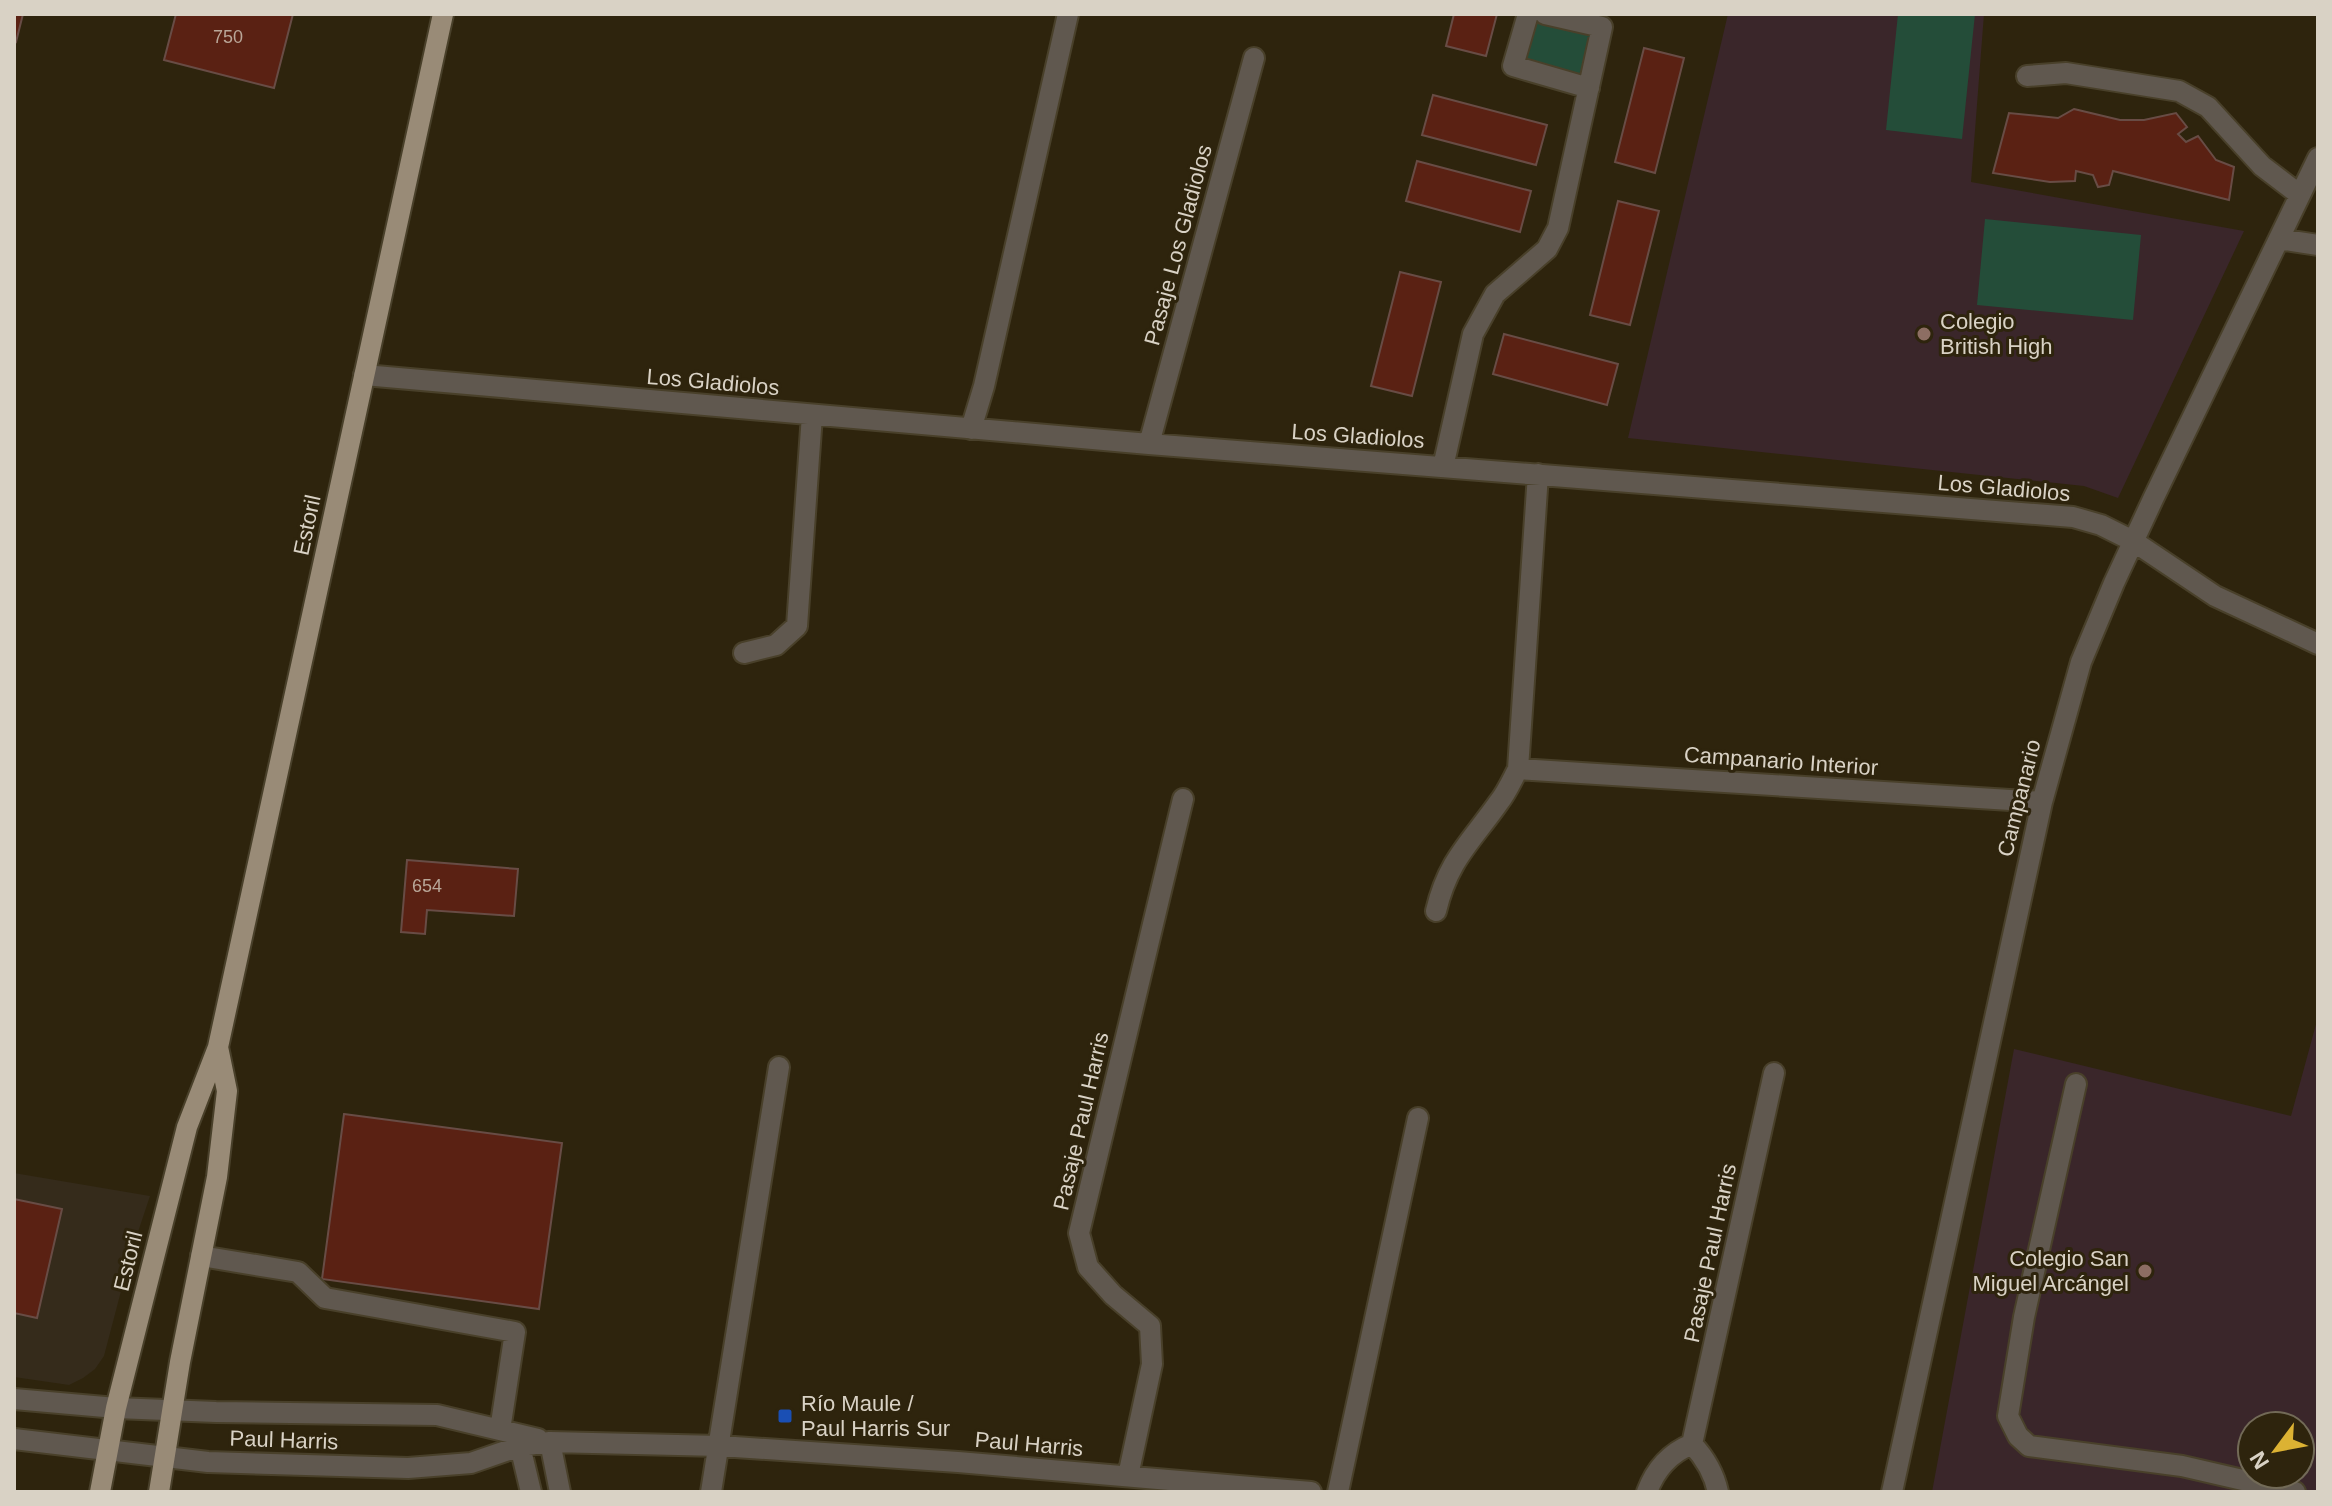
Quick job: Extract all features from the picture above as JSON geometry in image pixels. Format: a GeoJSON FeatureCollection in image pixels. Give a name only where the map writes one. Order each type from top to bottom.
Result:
{"type":"FeatureCollection","features":[{"type":"Feature","properties":{"kind":"main road","name":"Estoril"},"geometry":{"type":"LineString","coordinates":[[100,1492],[116,1408],[187,1127],[218,1047],[443,14]]}},
{"type":"Feature","properties":{"kind":"main road","name":"Estoril"},"geometry":{"type":"LineString","coordinates":[[159,1492],[217,1177],[227,1091],[218,1047]]}},
{"type":"Feature","properties":{"kind":"street"},"geometry":{"type":"LineString","coordinates":[[971,429],[984,386],[1068,14]]}},
{"type":"Feature","properties":{"kind":"street"},"geometry":{"type":"LineString","coordinates":[[1528,14],[1513,66],[1589,88]]}},
{"type":"Feature","properties":{"kind":"street"},"geometry":{"type":"LineString","coordinates":[[1443,467],[1473,334],[1495,294],[1547,249],[1558,228],[1602,27],[1545,14]]}},
{"type":"Feature","properties":{"kind":"street","name":"Pasaje Los Gladiolos"},"geometry":{"type":"LineString","coordinates":[[1149,444],[1254,58]]}},
{"type":"Feature","properties":{"kind":"street"},"geometry":{"type":"LineString","coordinates":[[2027,76],[2066,73],[2179,91],[2208,107],[2262,166],[2300,195]]}},
{"type":"Feature","properties":{"kind":"street","name":"Campanario"},"geometry":{"type":"LineString","coordinates":[[1892,1492],[2042,802],[2081,662],[2133,541],[2318,158]]}},
{"type":"Feature","properties":{"kind":"street"},"geometry":{"type":"LineString","coordinates":[[2279,239],[2318,245]]}},
{"type":"Feature","properties":{"kind":"street","name":"Los Gladiolos"},"geometry":{"type":"LineString","coordinates":[[364,375],[1149,444],[2073,517],[2101,525],[2133,541],[2215,596],[2318,644]]}},
{"type":"Feature","properties":{"kind":"street"},"geometry":{"type":"LineString","coordinates":[[744,653],[776,645],[797,626],[812,415]]}},
{"type":"Feature","properties":{"kind":"street"},"geometry":{"type":"LineString","coordinates":[[1436,911],[1447,875],[1460,852],[1501,799],[1518,769],[1538,474]]}},
{"type":"Feature","properties":{"kind":"street","name":"Campanario Interior"},"geometry":{"type":"LineString","coordinates":[[1518,769],[2042,802]]}},
{"type":"Feature","properties":{"kind":"street","name":"Pasaje Paul Harris"},"geometry":{"type":"LineString","coordinates":[[1128,1476],[1152,1364],[1150,1326],[1113,1295],[1088,1267],[1079,1233],[1183,799]]}},
{"type":"Feature","properties":{"kind":"street"},"geometry":{"type":"LineString","coordinates":[[711,1492],[779,1067]]}},
{"type":"Feature","properties":{"kind":"street","name":"Pasaje Paul Harris"},"geometry":{"type":"LineString","coordinates":[[1692,1444],[1774,1073]]}},
{"type":"Feature","properties":{"kind":"street"},"geometry":{"type":"LineString","coordinates":[[2076,1084],[2024,1317],[2008,1416],[2018,1436],[2029,1446],[2182,1466],[2295,1492]]}},
{"type":"Feature","properties":{"kind":"street"},"geometry":{"type":"LineString","coordinates":[[1338,1492],[1418,1118]]}},
{"type":"Feature","properties":{"kind":"street"},"geometry":{"type":"LineString","coordinates":[[201,1256],[298,1272],[325,1298],[515,1332],[500,1430]]}},
{"type":"Feature","properties":{"kind":"street","name":"Paul Harris"},"geometry":{"type":"LineString","coordinates":[[14,1399],[116,1408],[216,1412],[437,1415],[550,1442]]}},
{"type":"Feature","properties":{"kind":"street","name":"Paul Harris"},"geometry":{"type":"LineString","coordinates":[[14,1439],[208,1462],[408,1468],[471,1463],[520,1446],[550,1442],[720,1446],[1311,1492]]}},
{"type":"Feature","properties":{"kind":"street"},"geometry":{"type":"LineString","coordinates":[[550,1442],[560,1492]]}},
{"type":"Feature","properties":{"kind":"street"},"geometry":{"type":"LineString","coordinates":[[1647,1492],[1662,1464],[1679,1449],[1692,1444],[1715,1478],[1718,1492]]}},
{"type":"Feature","properties":{"kind":"street"},"geometry":{"type":"LineString","coordinates":[[520,1446],[531,1492]]}},
{"type":"Feature","properties":{"kind":"shaded area","name":"Colegio British High"},"geometry":{"type":"Polygon","coordinates":[[[1728,14],[1984,14],[1971,182],[2244,231],[2118,498],[2084,486],[1628,438],[1728,14]]]}},
{"type":"Feature","properties":{"kind":"shaded area","name":"Colegio San Miguel Arcángel"},"geometry":{"type":"Polygon","coordinates":[[[2318,1017],[2318,1492],[1932,1492],[2014,1049],[2291,1116],[2318,1017]]]}},
{"type":"Feature","properties":{"kind":"shaded area"},"geometry":{"type":"Polygon","coordinates":[[[14,1173],[150,1196],[131,1253],[104,1356],[95,1369],[69,1385],[14,1377],[14,1173]]]}},
{"type":"Feature","properties":{"kind":"green space"},"geometry":{"type":"Polygon","coordinates":[[[1528,14],[1602,27],[1589,88],[1513,66],[1528,14]]]}},
{"type":"Feature","properties":{"kind":"green space"},"geometry":{"type":"Polygon","coordinates":[[[1898,14],[1975,14],[1962,139],[1886,130],[1898,14]]]}},
{"type":"Feature","properties":{"kind":"green space"},"geometry":{"type":"Polygon","coordinates":[[[1985,219],[2141,235],[2133,320],[1977,305],[1985,219]]]}},
{"type":"Feature","properties":{"kind":"building"},"geometry":{"type":"Polygon","coordinates":[[[14,14],[23,14],[16,42],[14,41],[14,14]]]}},
{"type":"Feature","properties":{"kind":"building"},"geometry":{"type":"Polygon","coordinates":[[[176,14],[293,14],[274,88],[164,60],[176,14]]]}},
{"type":"Feature","properties":{"kind":"building"},"geometry":{"type":"Polygon","coordinates":[[[1454,14],[1497,14],[1486,56],[1446,46],[1454,14]]]}},
{"type":"Feature","properties":{"kind":"building"},"geometry":{"type":"Polygon","coordinates":[[[1644,48],[1684,58],[1655,173],[1615,162],[1644,48]]]}},
{"type":"Feature","properties":{"kind":"building"},"geometry":{"type":"Polygon","coordinates":[[[1433,95],[1547,125],[1536,165],[1422,135],[1433,95]]]}},
{"type":"Feature","properties":{"kind":"building"},"geometry":{"type":"Polygon","coordinates":[[[2074,109],[2120,120],[2144,120],[2176,113],[2187,127],[2178,134],[2186,142],[2198,136],[2216,160],[2234,167],[2229,200],[2113,171],[2109,185],[2098,187],[2093,175],[2076,171],[2075,181],[2050,182],[1993,173],[2009,113],[2058,118],[2074,109]]]}},
{"type":"Feature","properties":{"kind":"building"},"geometry":{"type":"Polygon","coordinates":[[[1417,161],[1531,191],[1520,232],[1406,201],[1417,161]]]}},
{"type":"Feature","properties":{"kind":"building"},"geometry":{"type":"Polygon","coordinates":[[[1618,201],[1659,211],[1630,325],[1590,315],[1618,201]]]}},
{"type":"Feature","properties":{"kind":"building"},"geometry":{"type":"Polygon","coordinates":[[[1400,272],[1441,282],[1412,396],[1371,386],[1400,272]]]}},
{"type":"Feature","properties":{"kind":"building"},"geometry":{"type":"Polygon","coordinates":[[[1504,334],[1618,364],[1607,405],[1493,374],[1504,334]]]}},
{"type":"Feature","properties":{"kind":"building"},"geometry":{"type":"Polygon","coordinates":[[[407,860],[518,869],[514,916],[427,910],[425,934],[401,932],[407,860]]]}},
{"type":"Feature","properties":{"kind":"building"},"geometry":{"type":"Polygon","coordinates":[[[344,1114],[562,1143],[539,1309],[322,1279],[344,1114]]]}},
{"type":"Feature","properties":{"kind":"building"},"geometry":{"type":"Polygon","coordinates":[[[14,1199],[62,1209],[37,1318],[14,1313],[14,1199]]]}},
{"type":"Feature","properties":{"kind":"place","name":"Colegio British High"},"geometry":{"type":"Point","coordinates":[1924,334]}},
{"type":"Feature","properties":{"kind":"place","name":"Colegio San Miguel Arcángel"},"geometry":{"type":"Point","coordinates":[2145,1271]}},
{"type":"Feature","properties":{"kind":"place","name":"Río Maule / Paul Harris Sur"},"geometry":{"type":"Point","coordinates":[785,1416]}}]}
